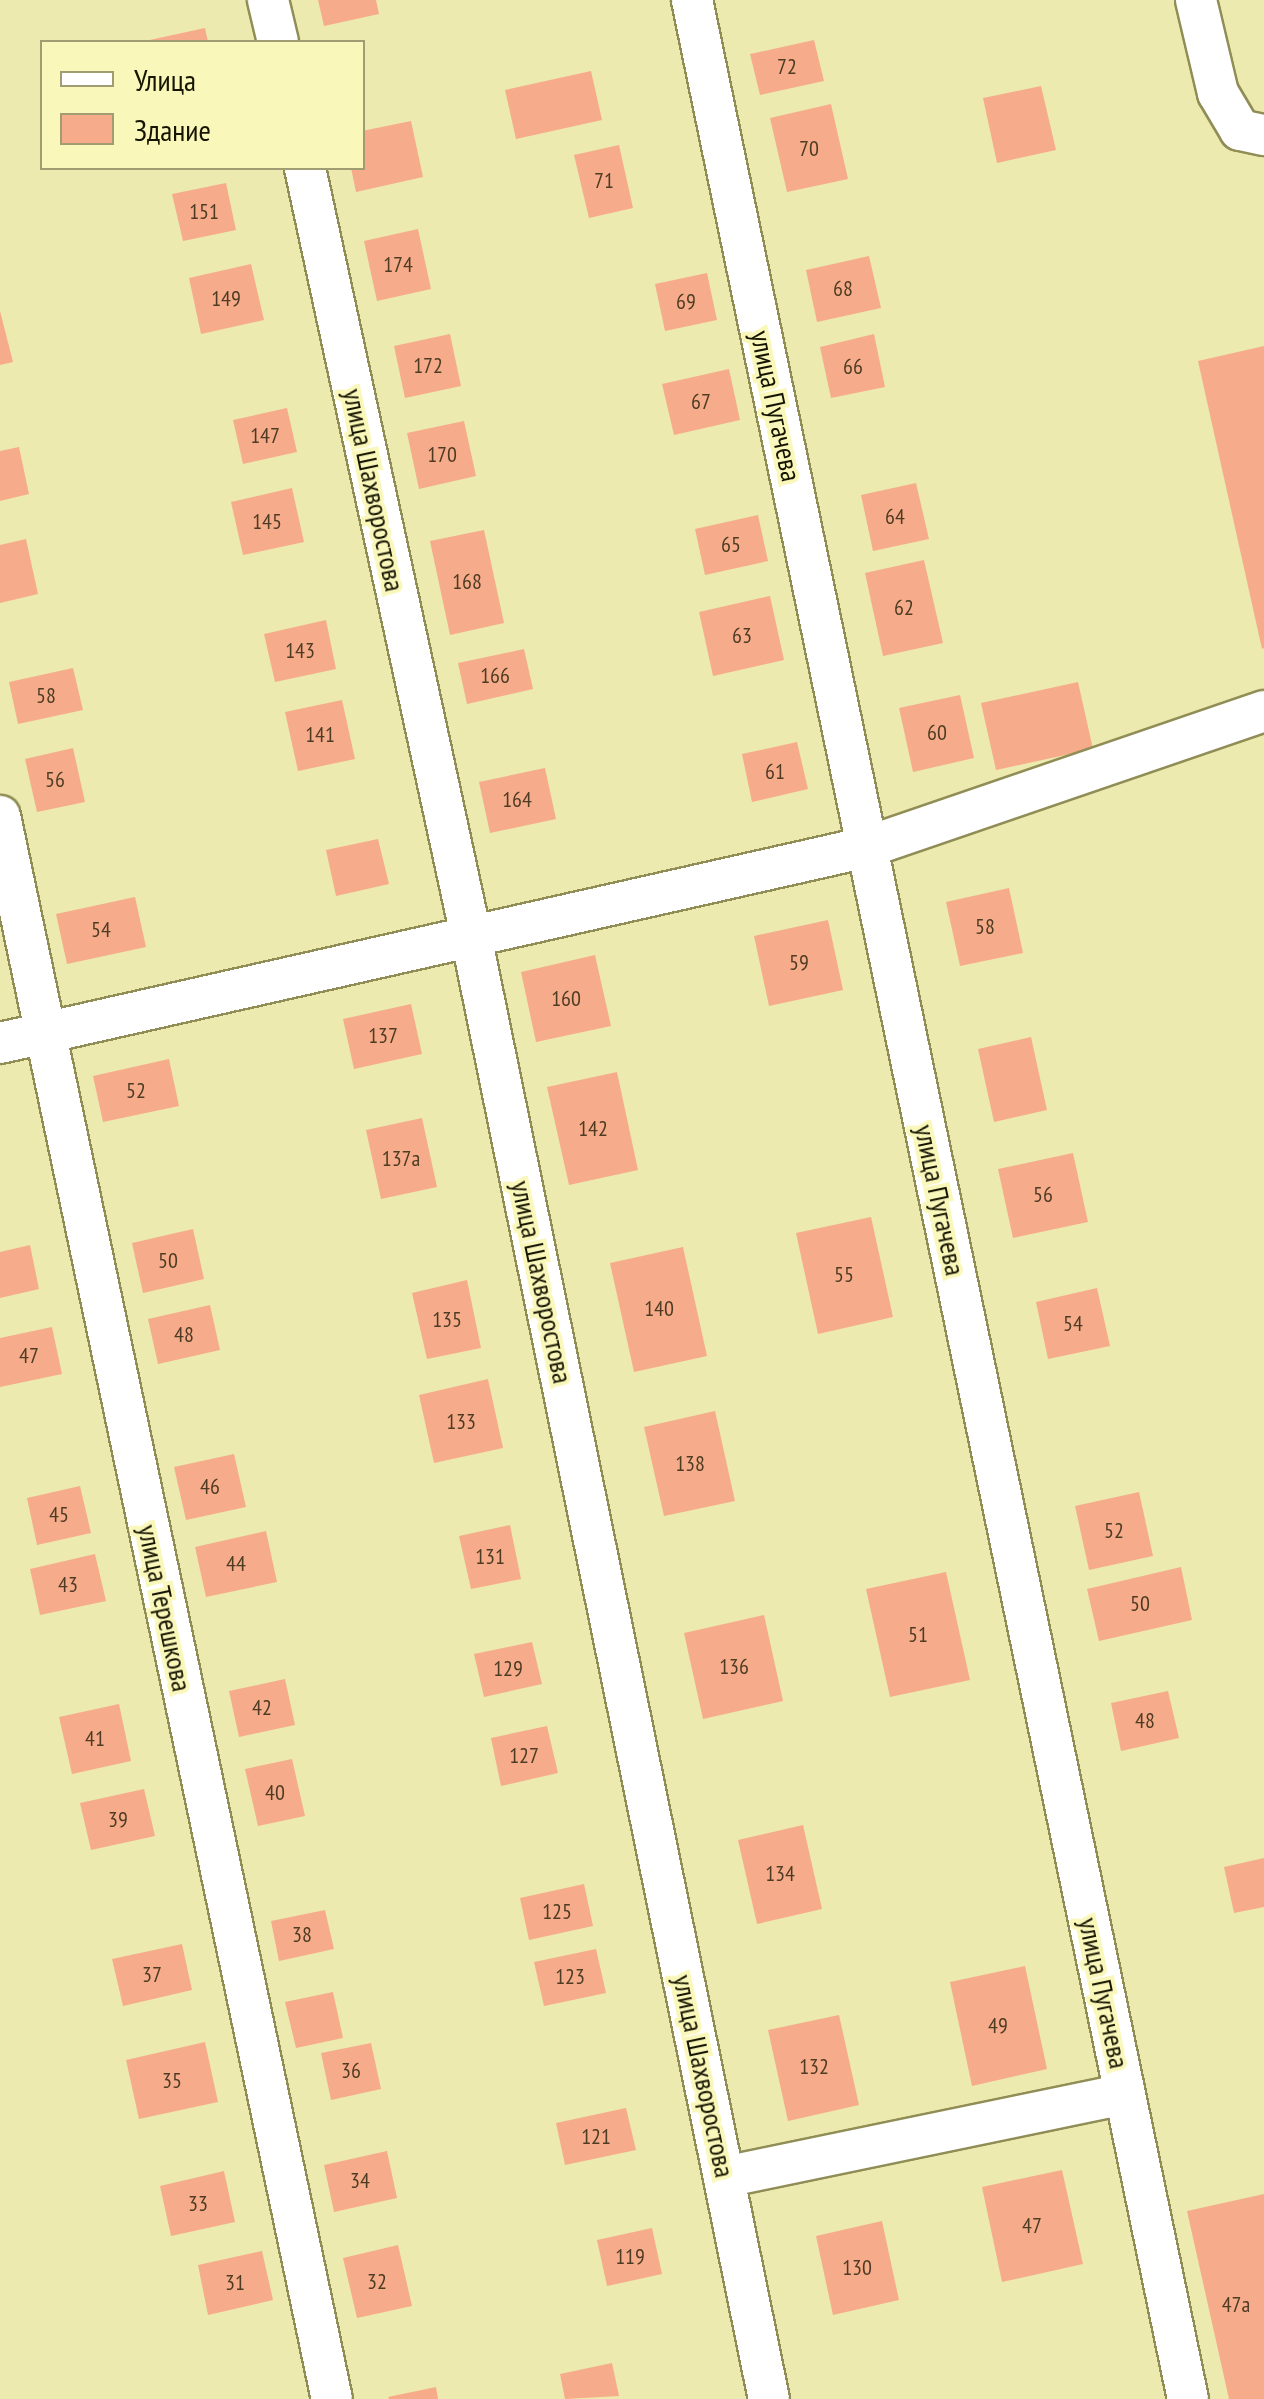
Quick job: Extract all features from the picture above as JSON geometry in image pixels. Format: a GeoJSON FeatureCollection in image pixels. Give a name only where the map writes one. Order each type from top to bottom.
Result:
{"type":"FeatureCollection","features":[{"type":"Feature","properties":{"kind":"street"},"geometry":{"type":"LineString","coordinates":[[268,0],[278,40]]}},
{"type":"Feature","properties":{"kind":"street","name":"улица Пугачева"},"geometry":{"type":"LineString","coordinates":[[692,0],[1188,2399]]}},
{"type":"Feature","properties":{"kind":"street"},"geometry":{"type":"LineString","coordinates":[[1196,0],[1218,93],[1240,130],[1264,136]]}},
{"type":"Feature","properties":{"kind":"street","name":"улица Шахворостова"},"geometry":{"type":"LineString","coordinates":[[304,170],[471,936],[769,2399]]}},
{"type":"Feature","properties":{"kind":"street"},"geometry":{"type":"LineString","coordinates":[[0,1043],[867,847],[1264,712]]}},
{"type":"Feature","properties":{"kind":"street","name":"улица Терешкова"},"geometry":{"type":"LineString","coordinates":[[0,816],[332,2399]]}},
{"type":"Feature","properties":{"kind":"street"},"geometry":{"type":"LineString","coordinates":[[724,2177],[1124,2094]]}},
{"type":"Feature","properties":{"kind":"building"},"geometry":{"type":"Polygon","coordinates":[[[318,0],[376,0],[379,14],[324,26],[318,0]]]}},
{"type":"Feature","properties":{"kind":"building"},"geometry":{"type":"Polygon","coordinates":[[[205,28],[208,40],[150,40],[205,28]]]}},
{"type":"Feature","properties":{"kind":"building"},"geometry":{"type":"Polygon","coordinates":[[[814,40],[824,81],[760,95],[750,54],[814,40]]]}},
{"type":"Feature","properties":{"kind":"building"},"geometry":{"type":"Polygon","coordinates":[[[591,71],[602,120],[516,139],[505,90],[591,71]]]}},
{"type":"Feature","properties":{"kind":"building"},"geometry":{"type":"Polygon","coordinates":[[[1041,86],[1056,150],[997,163],[983,98],[1041,86]]]}},
{"type":"Feature","properties":{"kind":"building"},"geometry":{"type":"Polygon","coordinates":[[[831,104],[848,179],[787,192],[770,118],[831,104]]]}},
{"type":"Feature","properties":{"kind":"building"},"geometry":{"type":"Polygon","coordinates":[[[411,121],[423,177],[356,192],[351,170],[365,170],[365,130],[411,121]]]}},
{"type":"Feature","properties":{"kind":"building"},"geometry":{"type":"Polygon","coordinates":[[[619,145],[633,208],[589,218],[574,155],[619,145]]]}},
{"type":"Feature","properties":{"kind":"building"},"geometry":{"type":"Polygon","coordinates":[[[226,183],[236,230],[183,241],[172,194],[226,183]]]}},
{"type":"Feature","properties":{"kind":"building"},"geometry":{"type":"Polygon","coordinates":[[[418,229],[431,289],[377,301],[364,241],[418,229]]]}},
{"type":"Feature","properties":{"kind":"building"},"geometry":{"type":"Polygon","coordinates":[[[869,256],[881,308],[817,322],[806,270],[869,256]]]}},
{"type":"Feature","properties":{"kind":"building"},"geometry":{"type":"Polygon","coordinates":[[[251,264],[264,320],[201,334],[189,278],[251,264]]]}},
{"type":"Feature","properties":{"kind":"building"},"geometry":{"type":"Polygon","coordinates":[[[707,273],[717,320],[665,331],[655,284],[707,273]]]}},
{"type":"Feature","properties":{"kind":"building"},"geometry":{"type":"Polygon","coordinates":[[[0,311],[13,362],[0,365],[0,311]]]}},
{"type":"Feature","properties":{"kind":"building"},"geometry":{"type":"Polygon","coordinates":[[[450,334],[461,386],[405,398],[394,346],[450,334]]]}},
{"type":"Feature","properties":{"kind":"building"},"geometry":{"type":"Polygon","coordinates":[[[874,334],[885,387],[831,398],[820,347],[874,334]]]}},
{"type":"Feature","properties":{"kind":"building"},"geometry":{"type":"Polygon","coordinates":[[[1264,346],[1264,648],[1262,649],[1198,361],[1264,346]]]}},
{"type":"Feature","properties":{"kind":"building"},"geometry":{"type":"Polygon","coordinates":[[[729,369],[740,420],[674,435],[662,384],[729,369]]]}},
{"type":"Feature","properties":{"kind":"building"},"geometry":{"type":"Polygon","coordinates":[[[287,408],[297,452],[243,464],[233,420],[287,408]]]}},
{"type":"Feature","properties":{"kind":"building"},"geometry":{"type":"Polygon","coordinates":[[[464,421],[476,476],[419,489],[407,433],[464,421]]]}},
{"type":"Feature","properties":{"kind":"building"},"geometry":{"type":"Polygon","coordinates":[[[19,447],[29,494],[0,501],[0,451],[19,447]]]}},
{"type":"Feature","properties":{"kind":"building"},"geometry":{"type":"Polygon","coordinates":[[[916,483],[929,539],[873,551],[861,495],[916,483]]]}},
{"type":"Feature","properties":{"kind":"building"},"geometry":{"type":"Polygon","coordinates":[[[292,488],[304,542],[243,555],[231,502],[292,488]]]}},
{"type":"Feature","properties":{"kind":"building"},"geometry":{"type":"Polygon","coordinates":[[[758,515],[768,561],[705,575],[695,529],[758,515]]]}},
{"type":"Feature","properties":{"kind":"building"},"geometry":{"type":"Polygon","coordinates":[[[484,530],[504,623],[450,635],[430,541],[484,530]]]}},
{"type":"Feature","properties":{"kind":"building"},"geometry":{"type":"Polygon","coordinates":[[[26,539],[38,594],[0,603],[0,545],[26,539]]]}},
{"type":"Feature","properties":{"kind":"building"},"geometry":{"type":"Polygon","coordinates":[[[924,560],[943,643],[883,656],[865,573],[924,560]]]}},
{"type":"Feature","properties":{"kind":"building"},"geometry":{"type":"Polygon","coordinates":[[[770,596],[784,660],[713,676],[699,612],[770,596]]]}},
{"type":"Feature","properties":{"kind":"building"},"geometry":{"type":"Polygon","coordinates":[[[326,620],[336,669],[275,682],[264,634],[326,620]]]}},
{"type":"Feature","properties":{"kind":"building"},"geometry":{"type":"Polygon","coordinates":[[[524,649],[533,689],[467,704],[458,663],[524,649]]]}},
{"type":"Feature","properties":{"kind":"building"},"geometry":{"type":"Polygon","coordinates":[[[73,668],[83,710],[18,724],[9,682],[73,668]]]}},
{"type":"Feature","properties":{"kind":"building"},"geometry":{"type":"Polygon","coordinates":[[[1078,682],[1093,749],[996,770],[981,703],[1078,682]]]}},
{"type":"Feature","properties":{"kind":"building"},"geometry":{"type":"Polygon","coordinates":[[[960,695],[974,758],[913,772],[899,708],[960,695]]]}},
{"type":"Feature","properties":{"kind":"building"},"geometry":{"type":"Polygon","coordinates":[[[342,700],[355,759],[298,771],[285,712],[342,700]]]}},
{"type":"Feature","properties":{"kind":"building"},"geometry":{"type":"Polygon","coordinates":[[[797,742],[808,789],[752,802],[742,754],[797,742]]]}},
{"type":"Feature","properties":{"kind":"building"},"geometry":{"type":"Polygon","coordinates":[[[73,748],[85,802],[37,812],[25,759],[73,748]]]}},
{"type":"Feature","properties":{"kind":"building"},"geometry":{"type":"Polygon","coordinates":[[[545,768],[556,819],[490,833],[479,782],[545,768]]]}},
{"type":"Feature","properties":{"kind":"building"},"geometry":{"type":"Polygon","coordinates":[[[378,839],[389,884],[336,896],[326,850],[378,839]]]}},
{"type":"Feature","properties":{"kind":"building"},"geometry":{"type":"Polygon","coordinates":[[[1009,888],[1023,953],[960,966],[946,902],[1009,888]]]}},
{"type":"Feature","properties":{"kind":"building"},"geometry":{"type":"Polygon","coordinates":[[[135,897],[146,947],[67,964],[56,914],[135,897]]]}},
{"type":"Feature","properties":{"kind":"building"},"geometry":{"type":"Polygon","coordinates":[[[828,920],[843,990],[769,1006],[754,936],[828,920]]]}},
{"type":"Feature","properties":{"kind":"building"},"geometry":{"type":"Polygon","coordinates":[[[595,955],[611,1026],[536,1042],[521,972],[595,955]]]}},
{"type":"Feature","properties":{"kind":"building"},"geometry":{"type":"Polygon","coordinates":[[[411,1004],[422,1054],[354,1069],[343,1019],[411,1004]]]}},
{"type":"Feature","properties":{"kind":"building"},"geometry":{"type":"Polygon","coordinates":[[[1031,1037],[1047,1110],[994,1122],[978,1049],[1031,1037]]]}},
{"type":"Feature","properties":{"kind":"building"},"geometry":{"type":"Polygon","coordinates":[[[169,1059],[179,1106],[103,1122],[93,1076],[169,1059]]]}},
{"type":"Feature","properties":{"kind":"building"},"geometry":{"type":"Polygon","coordinates":[[[617,1072],[638,1170],[569,1185],[547,1087],[617,1072]]]}},
{"type":"Feature","properties":{"kind":"building"},"geometry":{"type":"Polygon","coordinates":[[[422,1118],[437,1187],[381,1199],[366,1130],[422,1118]]]}},
{"type":"Feature","properties":{"kind":"building"},"geometry":{"type":"Polygon","coordinates":[[[1073,1153],[1088,1222],[1013,1238],[998,1169],[1073,1153]]]}},
{"type":"Feature","properties":{"kind":"building"},"geometry":{"type":"Polygon","coordinates":[[[871,1217],[893,1317],[818,1334],[796,1233],[871,1217]]]}},
{"type":"Feature","properties":{"kind":"building"},"geometry":{"type":"Polygon","coordinates":[[[193,1229],[204,1279],[143,1293],[132,1243],[193,1229]]]}},
{"type":"Feature","properties":{"kind":"building"},"geometry":{"type":"Polygon","coordinates":[[[30,1245],[39,1289],[0,1298],[0,1252],[30,1245]]]}},
{"type":"Feature","properties":{"kind":"building"},"geometry":{"type":"Polygon","coordinates":[[[683,1247],[707,1356],[634,1372],[610,1263],[683,1247]]]}},
{"type":"Feature","properties":{"kind":"building"},"geometry":{"type":"Polygon","coordinates":[[[467,1280],[481,1348],[427,1359],[412,1293],[467,1280]]]}},
{"type":"Feature","properties":{"kind":"building"},"geometry":{"type":"Polygon","coordinates":[[[1097,1288],[1110,1346],[1048,1359],[1036,1302],[1097,1288]]]}},
{"type":"Feature","properties":{"kind":"building"},"geometry":{"type":"Polygon","coordinates":[[[210,1305],[220,1350],[158,1364],[148,1319],[210,1305]]]}},
{"type":"Feature","properties":{"kind":"building"},"geometry":{"type":"Polygon","coordinates":[[[52,1327],[62,1374],[0,1387],[0,1338],[52,1327]]]}},
{"type":"Feature","properties":{"kind":"building"},"geometry":{"type":"Polygon","coordinates":[[[488,1379],[503,1448],[434,1463],[419,1395],[488,1379]]]}},
{"type":"Feature","properties":{"kind":"building"},"geometry":{"type":"Polygon","coordinates":[[[715,1411],[735,1501],[664,1516],[644,1427],[715,1411]]]}},
{"type":"Feature","properties":{"kind":"building"},"geometry":{"type":"Polygon","coordinates":[[[234,1454],[246,1507],[186,1520],[174,1467],[234,1454]]]}},
{"type":"Feature","properties":{"kind":"building"},"geometry":{"type":"Polygon","coordinates":[[[80,1486],[91,1533],[37,1545],[27,1498],[80,1486]]]}},
{"type":"Feature","properties":{"kind":"building"},"geometry":{"type":"Polygon","coordinates":[[[1139,1492],[1153,1556],[1089,1570],[1075,1506],[1139,1492]]]}},
{"type":"Feature","properties":{"kind":"building"},"geometry":{"type":"Polygon","coordinates":[[[510,1525],[521,1579],[471,1589],[459,1536],[510,1525]]]}},
{"type":"Feature","properties":{"kind":"building"},"geometry":{"type":"Polygon","coordinates":[[[266,1531],[277,1582],[206,1597],[195,1547],[266,1531]]]}},
{"type":"Feature","properties":{"kind":"building"},"geometry":{"type":"Polygon","coordinates":[[[95,1554],[106,1601],[40,1615],[30,1569],[95,1554]]]}},
{"type":"Feature","properties":{"kind":"building"},"geometry":{"type":"Polygon","coordinates":[[[1181,1567],[1192,1620],[1099,1641],[1087,1589],[1181,1567]]]}},
{"type":"Feature","properties":{"kind":"building"},"geometry":{"type":"Polygon","coordinates":[[[946,1572],[970,1680],[890,1697],[866,1589],[946,1572]]]}},
{"type":"Feature","properties":{"kind":"building"},"geometry":{"type":"Polygon","coordinates":[[[764,1615],[783,1701],[703,1719],[684,1633],[764,1615]]]}},
{"type":"Feature","properties":{"kind":"building"},"geometry":{"type":"Polygon","coordinates":[[[532,1642],[542,1684],[484,1697],[474,1654],[532,1642]]]}},
{"type":"Feature","properties":{"kind":"building"},"geometry":{"type":"Polygon","coordinates":[[[285,1679],[295,1725],[239,1737],[229,1691],[285,1679]]]}},
{"type":"Feature","properties":{"kind":"building"},"geometry":{"type":"Polygon","coordinates":[[[1168,1691],[1179,1738],[1121,1751],[1111,1703],[1168,1691]]]}},
{"type":"Feature","properties":{"kind":"building"},"geometry":{"type":"Polygon","coordinates":[[[119,1704],[131,1761],[72,1774],[59,1717],[119,1704]]]}},
{"type":"Feature","properties":{"kind":"building"},"geometry":{"type":"Polygon","coordinates":[[[547,1726],[558,1773],[501,1786],[491,1738],[547,1726]]]}},
{"type":"Feature","properties":{"kind":"building"},"geometry":{"type":"Polygon","coordinates":[[[292,1759],[305,1816],[258,1826],[245,1769],[292,1759]]]}},
{"type":"Feature","properties":{"kind":"building"},"geometry":{"type":"Polygon","coordinates":[[[144,1789],[155,1836],[91,1850],[80,1803],[144,1789]]]}},
{"type":"Feature","properties":{"kind":"building"},"geometry":{"type":"Polygon","coordinates":[[[803,1825],[822,1909],[757,1924],[738,1840],[803,1825]]]}},
{"type":"Feature","properties":{"kind":"building"},"geometry":{"type":"Polygon","coordinates":[[[1264,1858],[1264,1907],[1234,1913],[1224,1867],[1264,1858]]]}},
{"type":"Feature","properties":{"kind":"building"},"geometry":{"type":"Polygon","coordinates":[[[584,1884],[593,1926],[529,1940],[520,1898],[584,1884]]]}},
{"type":"Feature","properties":{"kind":"building"},"geometry":{"type":"Polygon","coordinates":[[[325,1910],[334,1949],[279,1961],[271,1921],[325,1910]]]}},
{"type":"Feature","properties":{"kind":"building"},"geometry":{"type":"Polygon","coordinates":[[[182,1944],[192,1990],[123,2006],[112,1959],[182,1944]]]}},
{"type":"Feature","properties":{"kind":"building"},"geometry":{"type":"Polygon","coordinates":[[[596,1949],[606,1993],[544,2006],[534,1962],[596,1949]]]}},
{"type":"Feature","properties":{"kind":"building"},"geometry":{"type":"Polygon","coordinates":[[[1025,1966],[1047,2069],[972,2086],[950,1982],[1025,1966]]]}},
{"type":"Feature","properties":{"kind":"building"},"geometry":{"type":"Polygon","coordinates":[[[333,1992],[343,2038],[296,2048],[285,2002],[333,1992]]]}},
{"type":"Feature","properties":{"kind":"building"},"geometry":{"type":"Polygon","coordinates":[[[839,2015],[859,2105],[788,2121],[768,2030],[839,2015]]]}},
{"type":"Feature","properties":{"kind":"building"},"geometry":{"type":"Polygon","coordinates":[[[205,2042],[218,2102],[139,2119],[126,2060],[205,2042]]]}},
{"type":"Feature","properties":{"kind":"building"},"geometry":{"type":"Polygon","coordinates":[[[371,2043],[381,2089],[331,2100],[321,2053],[371,2043]]]}},
{"type":"Feature","properties":{"kind":"building"},"geometry":{"type":"Polygon","coordinates":[[[626,2108],[636,2150],[565,2165],[556,2123],[626,2108]]]}},
{"type":"Feature","properties":{"kind":"building"},"geometry":{"type":"Polygon","coordinates":[[[387,2151],[397,2198],[334,2212],[324,2165],[387,2151]]]}},
{"type":"Feature","properties":{"kind":"building"},"geometry":{"type":"Polygon","coordinates":[[[1062,2170],[1083,2264],[1002,2282],[982,2187],[1062,2170]]]}},
{"type":"Feature","properties":{"kind":"building"},"geometry":{"type":"Polygon","coordinates":[[[224,2171],[235,2222],[171,2236],[160,2186],[224,2171]]]}},
{"type":"Feature","properties":{"kind":"building"},"geometry":{"type":"Polygon","coordinates":[[[1264,2194],[1264,2399],[1229,2399],[1187,2211],[1264,2194]]]}},
{"type":"Feature","properties":{"kind":"building"},"geometry":{"type":"Polygon","coordinates":[[[882,2221],[899,2300],[833,2315],[816,2236],[882,2221]]]}},
{"type":"Feature","properties":{"kind":"building"},"geometry":{"type":"Polygon","coordinates":[[[652,2228],[662,2274],[607,2286],[597,2240],[652,2228]]]}},
{"type":"Feature","properties":{"kind":"building"},"geometry":{"type":"Polygon","coordinates":[[[398,2245],[412,2306],[357,2318],[343,2258],[398,2245]]]}},
{"type":"Feature","properties":{"kind":"building"},"geometry":{"type":"Polygon","coordinates":[[[262,2251],[273,2300],[208,2315],[198,2265],[262,2251]]]}},
{"type":"Feature","properties":{"kind":"building"},"geometry":{"type":"Polygon","coordinates":[[[612,2363],[619,2396],[565,2399],[560,2374],[612,2363]]]}},
{"type":"Feature","properties":{"kind":"building"},"geometry":{"type":"Polygon","coordinates":[[[436,2387],[438,2399],[388,2397],[436,2387]]]}}]}
